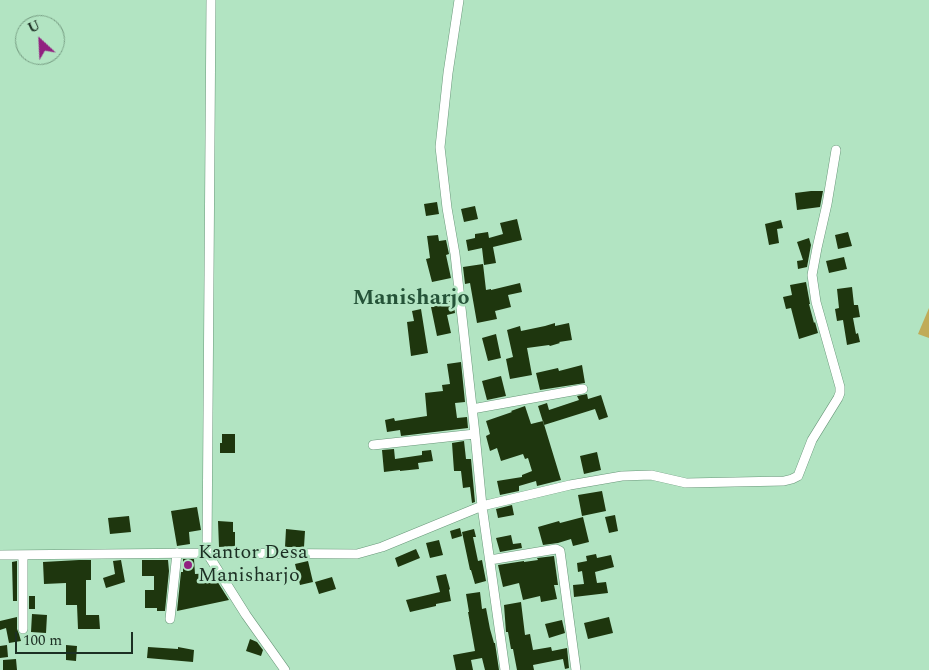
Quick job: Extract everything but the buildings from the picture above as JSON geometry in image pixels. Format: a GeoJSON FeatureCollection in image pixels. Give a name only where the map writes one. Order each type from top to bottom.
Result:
{"type":"FeatureCollection","features":[{"type":"Feature","properties":{"kind":"street"},"geometry":{"type":"LineString","coordinates":[[211,0],[207,553],[246,615],[285,670]]}},
{"type":"Feature","properties":{"kind":"street"},"geometry":{"type":"LineString","coordinates":[[459,0],[448,73],[440,147],[447,208],[455,254],[482,506],[505,670]]}},
{"type":"Feature","properties":{"kind":"street"},"geometry":{"type":"LineString","coordinates":[[0,555],[177,553],[358,554],[382,547],[482,506],[570,485],[622,476],[651,475],[686,483],[784,481],[792,479],[798,476],[812,440],[840,393],[840,387],[816,302],[812,275],[836,150]]}},
{"type":"Feature","properties":{"kind":"street"},"geometry":{"type":"LineString","coordinates":[[472,409],[582,388]]}},
{"type":"Feature","properties":{"kind":"street"},"geometry":{"type":"LineString","coordinates":[[373,445],[475,434]]}},
{"type":"Feature","properties":{"kind":"street"},"geometry":{"type":"LineString","coordinates":[[490,560],[556,550],[560,551],[576,670]]}},
{"type":"Feature","properties":{"kind":"street"},"geometry":{"type":"LineString","coordinates":[[170,619],[177,553]]}},
{"type":"Feature","properties":{"kind":"street"},"geometry":{"type":"LineString","coordinates":[[23,556],[23,629]]}},
{"type":"Feature","properties":{"kind":"shaded area"},"geometry":{"type":"Polygon","coordinates":[[[929,308],[929,338],[918,334],[929,308]]]}},
{"type":"Feature","properties":{"kind":"place","name":"Kantor Desa Manisharjo"},"geometry":{"type":"Point","coordinates":[188,565]}},
{"type":"Feature","properties":{"kind":"district","name":"Manisharjo"},"geometry":{"type":"Point","coordinates":[411,300]}}]}
